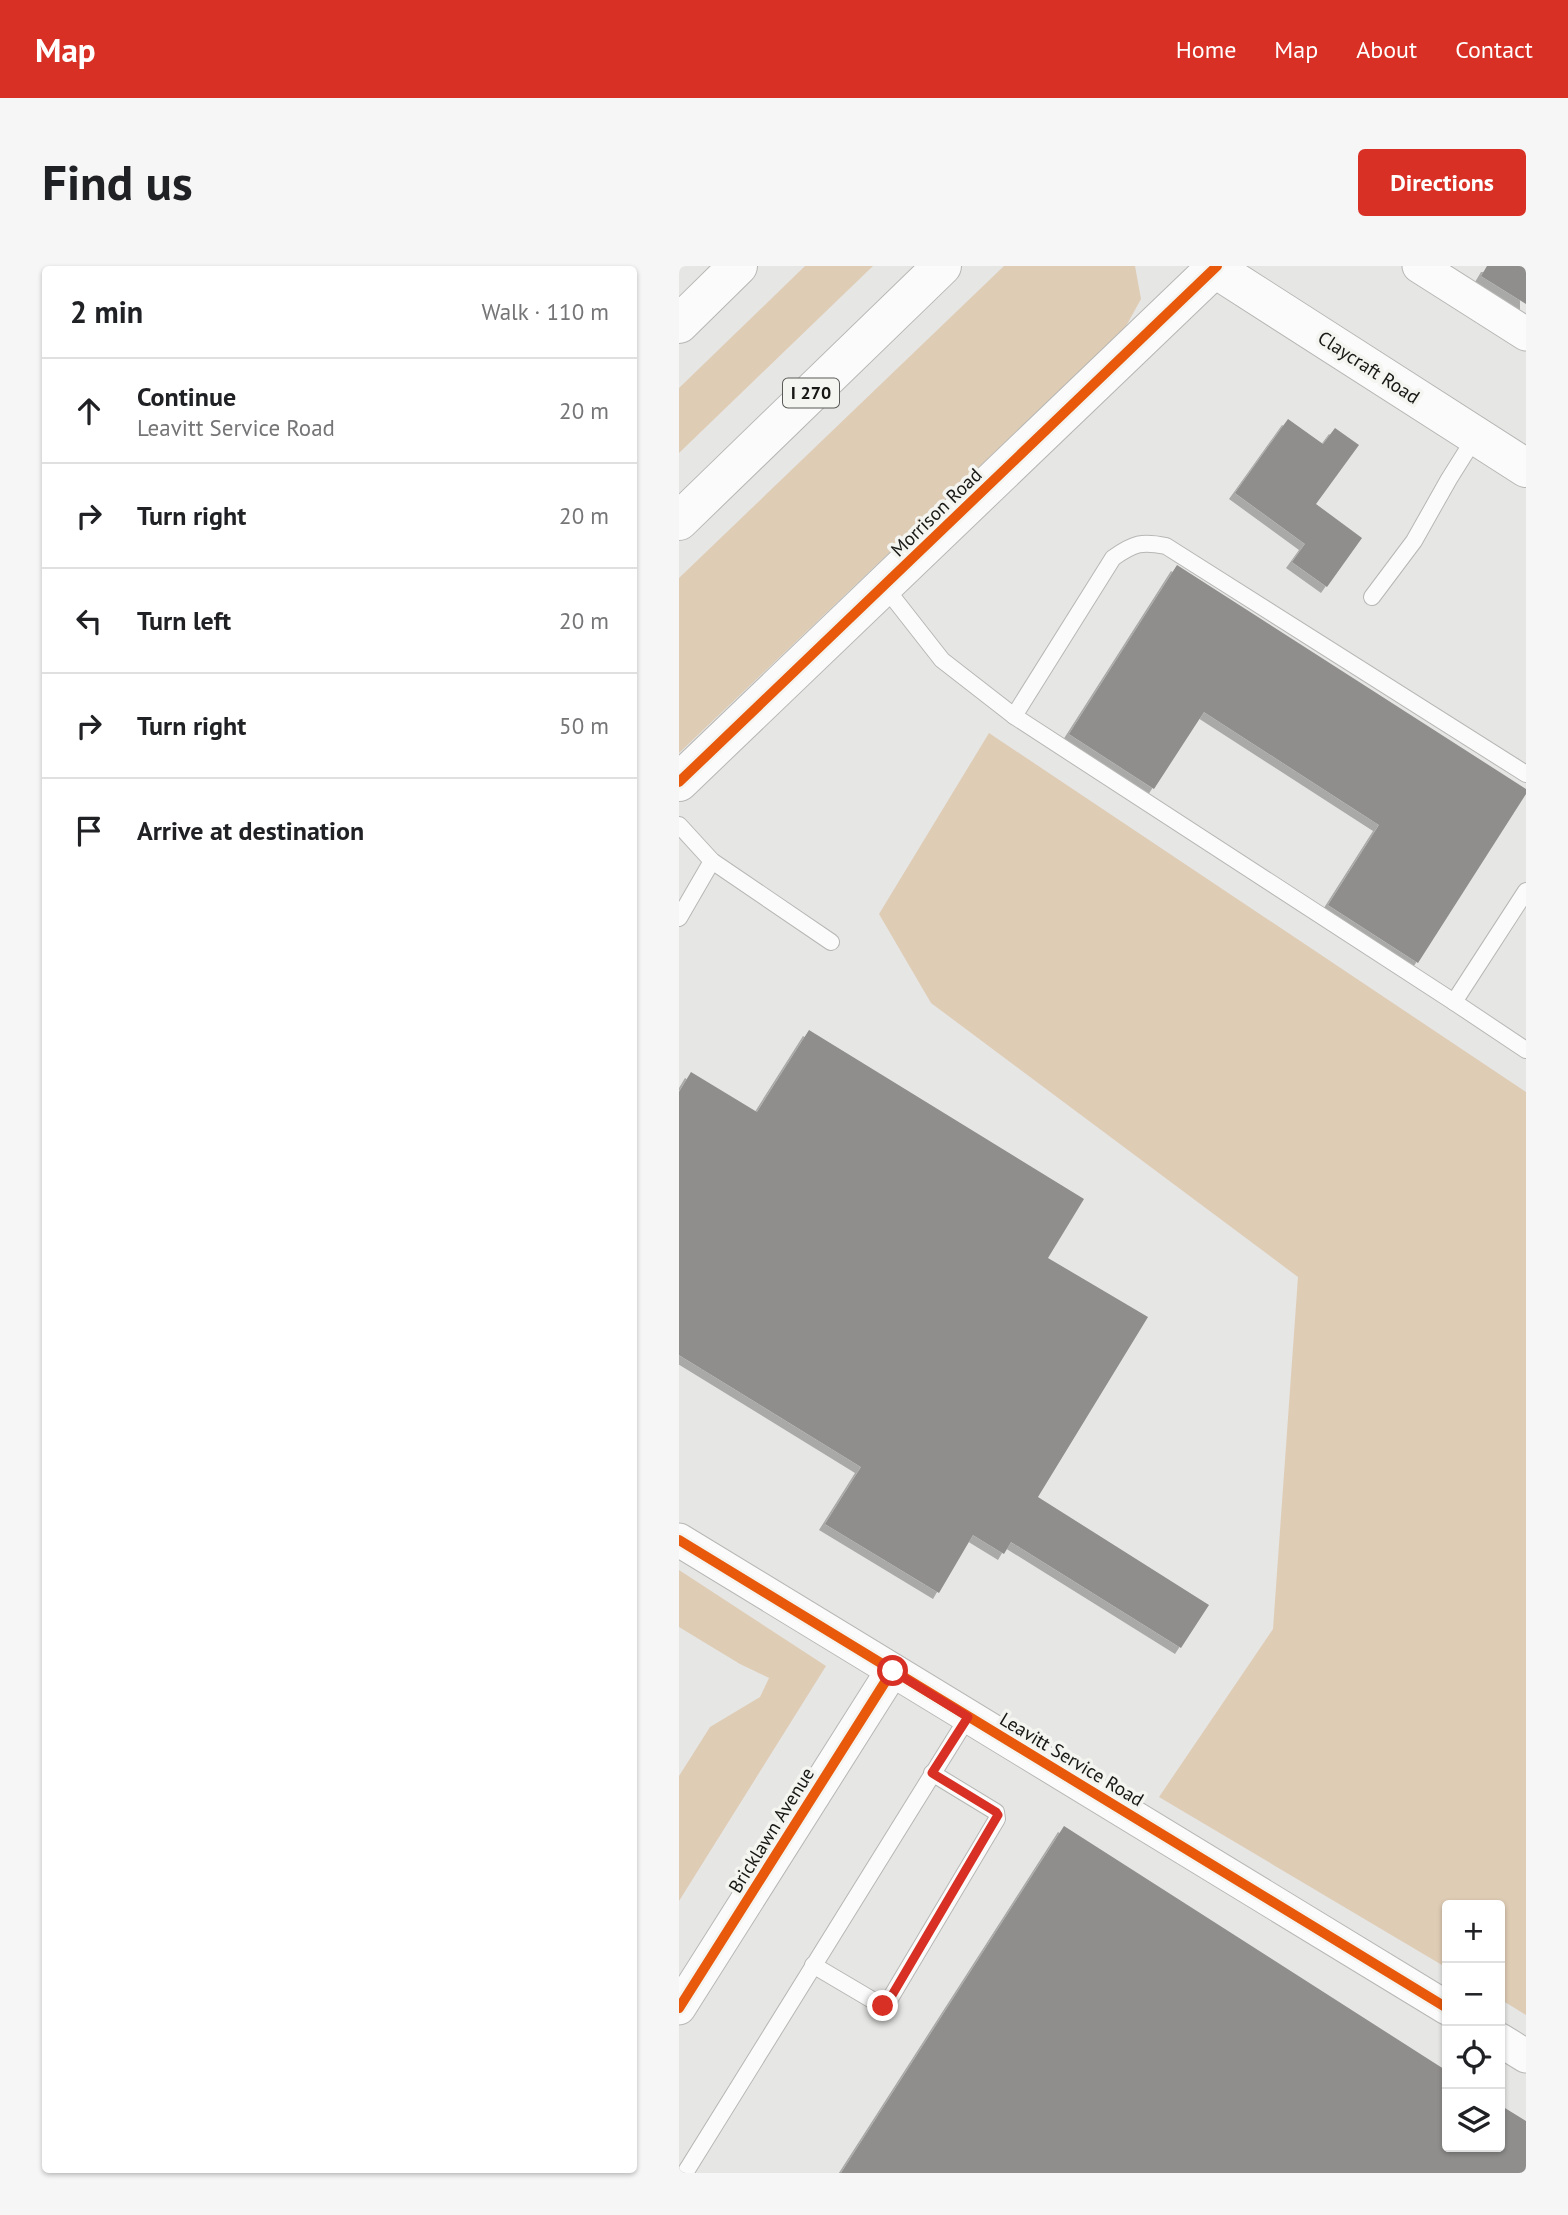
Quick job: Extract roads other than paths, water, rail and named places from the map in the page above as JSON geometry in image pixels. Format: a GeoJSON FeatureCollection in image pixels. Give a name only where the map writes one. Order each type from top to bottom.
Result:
{"type":"FeatureCollection","features":[{"type":"Feature","properties":{"kind":"main road"},"geometry":{"type":"LineString","coordinates":[[679,324],[738,266]]}},
{"type":"Feature","properties":{"kind":"main road","name":"I 270"},"geometry":{"type":"LineString","coordinates":[[679,521],[942,266]]}},
{"type":"Feature","properties":{"kind":"main road","name":"Claycraft Road"},"geometry":{"type":"LineString","coordinates":[[1214,267],[1526,468]]}},
{"type":"Feature","properties":{"kind":"main road","name":"Morrison Road"},"geometry":{"type":"LineString","coordinates":[[679,782],[1214,267]]}},
{"type":"Feature","properties":{"kind":"street"},"geometry":{"type":"LineString","coordinates":[[1441,271],[1526,334]]}},
{"type":"Feature","properties":{"kind":"street","name":"Leavitt Service Road"},"geometry":{"type":"LineString","coordinates":[[679,1540],[1442,2005]]}},
{"type":"Feature","properties":{"kind":"street","name":"Bricklawn Avenue"},"geometry":{"type":"LineString","coordinates":[[679,2008],[893,1671]]}},
{"type":"Feature","properties":{"kind":"street"},"geometry":{"type":"LineString","coordinates":[[1505,2043],[1526,2056]]}},
{"type":"Feature","properties":{"kind":"lane"},"geometry":{"type":"LineString","coordinates":[[1372,597],[1414,541],[1476,436]]}},
{"type":"Feature","properties":{"kind":"lane"},"geometry":{"type":"LineString","coordinates":[[1014,716],[1113,558],[1130,546],[1147,542],[1167,546],[1526,774]]}},
{"type":"Feature","properties":{"kind":"lane"},"geometry":{"type":"LineString","coordinates":[[884,586],[942,660],[1014,716],[1526,1050]]}},
{"type":"Feature","properties":{"kind":"lane"},"geometry":{"type":"LineString","coordinates":[[679,825],[712,862],[831,942]]}},
{"type":"Feature","properties":{"kind":"lane"},"geometry":{"type":"LineString","coordinates":[[679,918],[712,862]]}},
{"type":"Feature","properties":{"kind":"lane"},"geometry":{"type":"LineString","coordinates":[[1454,1002],[1526,891]]}},
{"type":"Feature","properties":{"kind":"lane"},"geometry":{"type":"LineString","coordinates":[[685,2173],[968,1717]]}},
{"type":"Feature","properties":{"kind":"lane"},"geometry":{"type":"LineString","coordinates":[[813,1965],[883,2006],[888,2002],[997,1819],[996,1812],[932,1773]]}}]}
